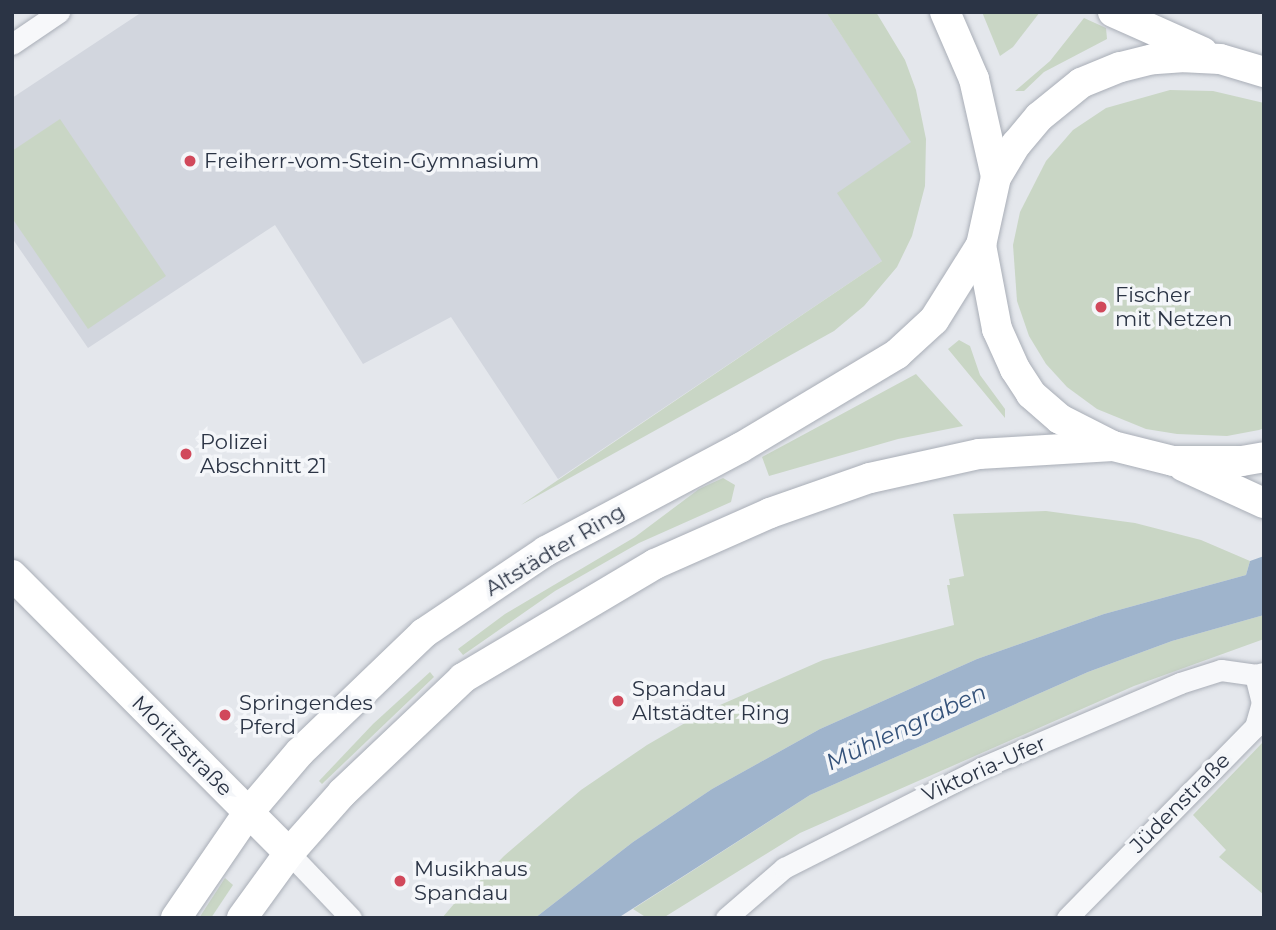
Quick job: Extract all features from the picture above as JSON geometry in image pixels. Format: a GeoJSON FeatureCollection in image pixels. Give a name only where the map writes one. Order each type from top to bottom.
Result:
{"type":"FeatureCollection","features":[{"type":"Feature","properties":{"kind":"main road"},"geometry":{"type":"LineString","coordinates":[[945,12],[974,79],[996,177]]}},
{"type":"Feature","properties":{"kind":"main road"},"geometry":{"type":"LineString","coordinates":[[1114,12],[1220,59],[1264,72]]}},
{"type":"Feature","properties":{"kind":"main road"},"geometry":{"type":"LineString","coordinates":[[1220,59],[1185,57],[1153,60],[1120,67],[1081,83],[1039,117],[1016,144],[996,177],[981,244],[997,329],[1015,369],[1031,394],[1059,419],[1113,446],[1173,461],[1264,503]]}},
{"type":"Feature","properties":{"kind":"main road","name":"Altstädter Ring"},"geometry":{"type":"LineString","coordinates":[[176,918],[248,814],[300,752],[424,633],[546,551],[740,449],[856,381],[908,346],[934,320],[981,244]]}},
{"type":"Feature","properties":{"kind":"main road"},"geometry":{"type":"LineString","coordinates":[[242,918],[289,853],[342,793],[464,678],[655,564],[770,513],[870,478],[979,454],[1113,446]]}},
{"type":"Feature","properties":{"kind":"main road"},"geometry":{"type":"LineString","coordinates":[[1173,461],[1242,461],[1264,457]]}},
{"type":"Feature","properties":{"kind":"main road","name":"Moritzstraße"},"geometry":{"type":"LineString","coordinates":[[12,575],[289,853]]}},
{"type":"Feature","properties":{"kind":"street"},"geometry":{"type":"LineString","coordinates":[[12,44],[59,12]]}},
{"type":"Feature","properties":{"kind":"street","name":"Viktoria-Ufer"},"geometry":{"type":"LineString","coordinates":[[726,918],[784,868],[981,768],[1180,683],[1221,670],[1259,674]]}},
{"type":"Feature","properties":{"kind":"street","name":"Jüdenstraße"},"geometry":{"type":"LineString","coordinates":[[1067,918],[1255,727],[1262,703],[1259,674]]}},
{"type":"Feature","properties":{"kind":"street","name":"Moritzstraße"},"geometry":{"type":"LineString","coordinates":[[289,853],[351,918]]}},
{"type":"Feature","properties":{"kind":"shaded area"},"geometry":{"type":"Polygon","coordinates":[[[142,12],[826,12],[912,142],[882,261],[558,479],[451,317],[363,364],[275,225],[88,348],[12,238],[12,98],[142,12]]]}},
{"type":"Feature","properties":{"kind":"green space"},"geometry":{"type":"Polygon","coordinates":[[[826,12],[876,12],[905,60],[916,90],[926,139],[925,186],[912,236],[897,267],[864,306],[834,331],[521,505],[882,261],[837,193],[911,142],[826,12]]]}},
{"type":"Feature","properties":{"kind":"green space"},"geometry":{"type":"Polygon","coordinates":[[[982,12],[1040,12],[1013,47],[1000,56],[982,12]]]}},
{"type":"Feature","properties":{"kind":"green space"},"geometry":{"type":"Polygon","coordinates":[[[1084,18],[1106,28],[1107,39],[1044,72],[1024,91],[1015,91],[1050,61],[1084,18]]]}},
{"type":"Feature","properties":{"kind":"green space"},"geometry":{"type":"Polygon","coordinates":[[[1170,90],[1213,91],[1264,103],[1264,428],[1259,430],[1227,436],[1177,434],[1146,429],[1097,409],[1067,387],[1046,364],[1029,336],[1017,301],[1013,245],[1020,212],[1046,161],[1073,130],[1106,108],[1170,90]]]}},
{"type":"Feature","properties":{"kind":"green space"},"geometry":{"type":"Polygon","coordinates":[[[60,119],[166,276],[88,329],[12,218],[12,151],[60,119]]]}},
{"type":"Feature","properties":{"kind":"green space"},"geometry":{"type":"Polygon","coordinates":[[[959,340],[970,346],[980,375],[1005,409],[1005,418],[948,349],[959,340]]]}},
{"type":"Feature","properties":{"kind":"green space"},"geometry":{"type":"Polygon","coordinates":[[[916,374],[963,426],[898,439],[769,476],[762,457],[916,374]]]}},
{"type":"Feature","properties":{"kind":"green space"},"geometry":{"type":"Polygon","coordinates":[[[723,478],[735,485],[731,502],[639,543],[555,591],[463,655],[458,649],[505,614],[635,537],[699,489],[723,478]]]}},
{"type":"Feature","properties":{"kind":"green space"},"geometry":{"type":"Polygon","coordinates":[[[1046,511],[1135,523],[1201,540],[1250,561],[1246,575],[1104,614],[977,659],[820,729],[712,789],[633,842],[535,918],[442,918],[465,891],[468,893],[504,856],[581,790],[647,745],[704,712],[823,660],[954,625],[947,585],[950,585],[949,579],[964,576],[953,514],[1046,511]]]}},
{"type":"Feature","properties":{"kind":"green space"},"geometry":{"type":"Polygon","coordinates":[[[1264,615],[1264,639],[1134,686],[800,833],[663,918],[647,918],[633,909],[810,795],[1088,672],[1172,641],[1264,615]]]}},
{"type":"Feature","properties":{"kind":"green space"},"geometry":{"type":"Polygon","coordinates":[[[430,672],[434,677],[322,784],[319,781],[373,724],[430,672]]]}},
{"type":"Feature","properties":{"kind":"green space"},"geometry":{"type":"Polygon","coordinates":[[[1264,741],[1264,895],[1219,857],[1226,850],[1193,815],[1264,741]]]}},
{"type":"Feature","properties":{"kind":"green space"},"geometry":{"type":"Polygon","coordinates":[[[225,878],[233,885],[211,918],[199,918],[225,878]]]}},
{"type":"Feature","properties":{"kind":"water","name":"Mühlengraben"},"geometry":{"type":"Polygon","coordinates":[[[1264,556],[1264,615],[1172,641],[1088,672],[810,795],[618,918],[535,918],[633,842],[712,789],[820,729],[977,659],[1104,614],[1246,575],[1250,561],[1264,556]]]}},
{"type":"Feature","properties":{"kind":"place","name":"Freiherr-vom-Stein-Gymnasium"},"geometry":{"type":"Point","coordinates":[190,161]}},
{"type":"Feature","properties":{"kind":"place","name":"Fischer mit Netzen"},"geometry":{"type":"Point","coordinates":[1101,307]}},
{"type":"Feature","properties":{"kind":"place","name":"Polizei Abschnitt 21"},"geometry":{"type":"Point","coordinates":[186,454]}},
{"type":"Feature","properties":{"kind":"place","name":"Spandau Altstädter Ring"},"geometry":{"type":"Point","coordinates":[618,701]}},
{"type":"Feature","properties":{"kind":"place","name":"Springendes Pferd"},"geometry":{"type":"Point","coordinates":[225,715]}},
{"type":"Feature","properties":{"kind":"place","name":"Musikhaus Spandau"},"geometry":{"type":"Point","coordinates":[400,881]}}]}
